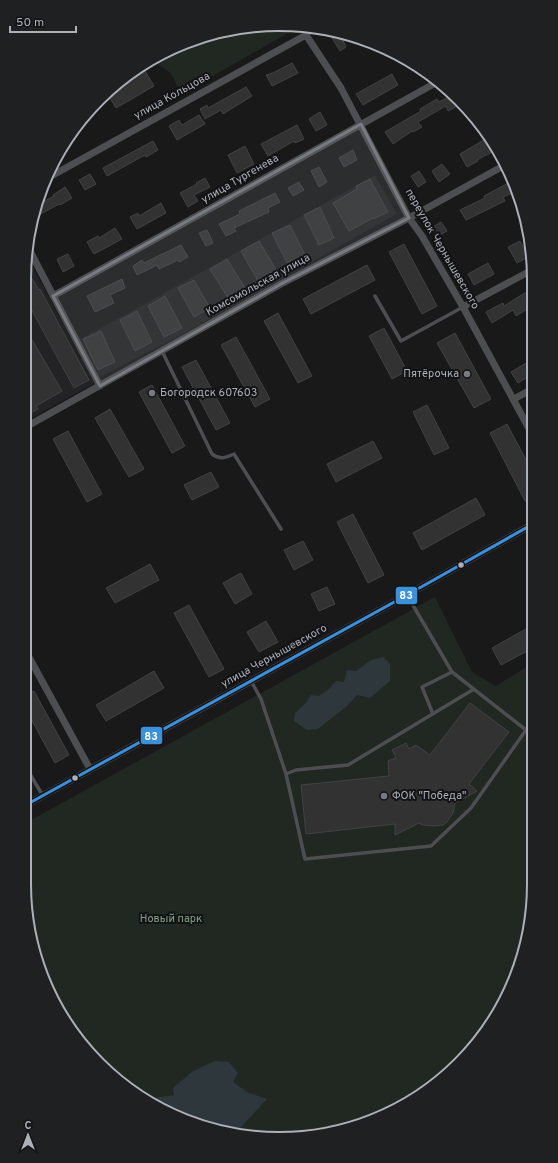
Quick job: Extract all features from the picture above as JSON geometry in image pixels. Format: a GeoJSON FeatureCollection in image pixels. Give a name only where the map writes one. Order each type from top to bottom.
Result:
{"type":"FeatureCollection","features":[{"type":"Feature","properties":{"kind":"street","name":"улица Кольцова"},"geometry":{"type":"LineString","coordinates":[[55,174],[307,33]]}},
{"type":"Feature","properties":{"kind":"street","name":"переулок Чернышевского"},"geometry":{"type":"LineString","coordinates":[[308,33],[361,124],[409,218],[422,236],[464,307],[527,424]]}},
{"type":"Feature","properties":{"kind":"street","name":"улица Тургенева"},"geometry":{"type":"LineString","coordinates":[[53,296],[433,84]]}},
{"type":"Feature","properties":{"kind":"street","name":"Комсомольская улица"},"geometry":{"type":"LineString","coordinates":[[31,424],[281,284],[409,218],[500,168]]}},
{"type":"Feature","properties":{"kind":"street"},"geometry":{"type":"LineString","coordinates":[[32,256],[100,386]]}},
{"type":"Feature","properties":{"kind":"street"},"geometry":{"type":"LineString","coordinates":[[464,307],[527,273]]}},
{"type":"Feature","properties":{"kind":"street"},"geometry":{"type":"LineString","coordinates":[[514,399],[527,392]]}},
{"type":"Feature","properties":{"kind":"street","name":"улица Чернышевского"},"geometry":{"type":"LineString","coordinates":[[31,802],[90,768],[251,681],[527,527]]}},
{"type":"Feature","properties":{"kind":"street"},"geometry":{"type":"LineString","coordinates":[[31,661],[90,768]]}},
{"type":"Feature","properties":{"kind":"lane"},"geometry":{"type":"LineString","coordinates":[[375,296],[401,341],[464,307]]}},
{"type":"Feature","properties":{"kind":"lane"},"geometry":{"type":"LineString","coordinates":[[162,351],[212,454],[217,458],[225,458],[234,454],[282,529]]}},
{"type":"Feature","properties":{"kind":"lane"},"geometry":{"type":"LineString","coordinates":[[251,681],[261,699],[286,774],[305,859],[430,846],[471,808],[526,730],[452,672],[407,595]]}},
{"type":"Feature","properties":{"kind":"lane"},"geometry":{"type":"LineString","coordinates":[[433,714],[422,687],[452,672]]}},
{"type":"Feature","properties":{"kind":"lane"},"geometry":{"type":"LineString","coordinates":[[286,774],[296,770],[348,765],[474,689]]}},
{"type":"Feature","properties":{"kind":"lane"},"geometry":{"type":"LineString","coordinates":[[31,776],[42,796]]}},
{"type":"Feature","properties":{"kind":"highlighted area"},"geometry":{"type":"Polygon","coordinates":[[[361,124],[409,218],[281,284],[100,386],[53,296],[361,124]]]}},
{"type":"Feature","properties":{"kind":"shaded area"},"geometry":{"type":"Polygon","coordinates":[[[375,175],[397,214],[183,334],[100,377],[80,339],[375,175]]]}},
{"type":"Feature","properties":{"kind":"shaded area"},"geometry":{"type":"Polygon","coordinates":[[[32,265],[95,383],[31,418],[32,265]]]}},
{"type":"Feature","properties":{"kind":"shaded area"},"geometry":{"type":"Polygon","coordinates":[[[383,657],[390,664],[390,681],[370,698],[357,695],[347,706],[318,729],[307,730],[294,721],[295,713],[305,704],[311,695],[319,696],[329,689],[336,681],[344,682],[347,670],[356,671],[371,660],[383,657]]]}},
{"type":"Feature","properties":{"kind":"shaded area"},"geometry":{"type":"Polygon","coordinates":[[[215,1061],[229,1062],[238,1073],[233,1082],[247,1092],[267,1099],[240,1129],[199,1119],[154,1098],[174,1095],[173,1088],[193,1071],[215,1061]]]}},
{"type":"Feature","properties":{"kind":"green space"},"geometry":{"type":"Polygon","coordinates":[[[290,32],[181,94],[171,73],[156,63],[199,44],[215,39],[247,33],[290,32]]]}},
{"type":"Feature","properties":{"kind":"green space","name":"Новый парк"},"geometry":{"type":"Polygon","coordinates":[[[435,597],[472,672],[496,686],[527,667],[527,884],[525,916],[519,948],[508,979],[494,1008],[476,1035],[443,1070],[430,1081],[403,1099],[374,1113],[343,1124],[311,1130],[279,1132],[247,1130],[215,1124],[184,1113],[155,1099],[128,1081],[115,1070],[93,1048],[73,1022],[57,994],[44,964],[39,948],[33,916],[31,884],[31,820],[435,597]]]}},
{"type":"Feature","properties":{"kind":"building"},"geometry":{"type":"Polygon","coordinates":[[[332,38],[342,39],[346,47],[340,51],[332,38]]]}},
{"type":"Feature","properties":{"kind":"building"},"geometry":{"type":"Polygon","coordinates":[[[292,63],[298,73],[272,86],[266,75],[292,63]]]}},
{"type":"Feature","properties":{"kind":"building"},"geometry":{"type":"Polygon","coordinates":[[[145,71],[154,86],[116,108],[110,98],[145,71]]]}},
{"type":"Feature","properties":{"kind":"building"},"geometry":{"type":"Polygon","coordinates":[[[392,74],[398,85],[363,105],[356,94],[392,74]]]}},
{"type":"Feature","properties":{"kind":"building"},"geometry":{"type":"Polygon","coordinates":[[[246,87],[252,96],[223,114],[221,110],[205,119],[200,109],[207,105],[208,108],[246,87]]]}},
{"type":"Feature","properties":{"kind":"building"},"geometry":{"type":"Polygon","coordinates":[[[448,98],[456,106],[448,111],[446,106],[418,122],[422,127],[413,132],[412,131],[393,144],[385,132],[421,111],[420,109],[437,99],[439,102],[448,98]]]}},
{"type":"Feature","properties":{"kind":"building"},"geometry":{"type":"Polygon","coordinates":[[[320,112],[327,125],[316,131],[309,119],[320,112]]]}},
{"type":"Feature","properties":{"kind":"building"},"geometry":{"type":"Polygon","coordinates":[[[199,115],[205,124],[177,140],[169,126],[179,120],[182,125],[199,115]]]}},
{"type":"Feature","properties":{"kind":"building"},"geometry":{"type":"Polygon","coordinates":[[[297,125],[304,139],[295,143],[294,141],[268,156],[261,144],[297,125]]]}},
{"type":"Feature","properties":{"kind":"building"},"geometry":{"type":"Polygon","coordinates":[[[484,140],[492,152],[467,167],[460,154],[484,140]]]}},
{"type":"Feature","properties":{"kind":"building"},"geometry":{"type":"Polygon","coordinates":[[[153,141],[158,150],[146,157],[145,155],[107,176],[103,168],[153,141]]]}},
{"type":"Feature","properties":{"kind":"building"},"geometry":{"type":"Polygon","coordinates":[[[245,146],[254,164],[237,173],[228,155],[245,146]]]}},
{"type":"Feature","properties":{"kind":"building"},"geometry":{"type":"Polygon","coordinates":[[[353,150],[357,160],[344,167],[339,158],[353,150]]]}},
{"type":"Feature","properties":{"kind":"building"},"geometry":{"type":"Polygon","coordinates":[[[442,164],[450,174],[439,182],[432,171],[442,164]]]}},
{"type":"Feature","properties":{"kind":"building"},"geometry":{"type":"Polygon","coordinates":[[[319,167],[327,182],[319,187],[311,171],[319,167]]]}},
{"type":"Feature","properties":{"kind":"building"},"geometry":{"type":"Polygon","coordinates":[[[419,171],[426,182],[418,187],[411,176],[419,171]]]}},
{"type":"Feature","properties":{"kind":"building"},"geometry":{"type":"Polygon","coordinates":[[[90,174],[96,184],[85,190],[79,180],[90,174]]]}},
{"type":"Feature","properties":{"kind":"building"},"geometry":{"type":"Polygon","coordinates":[[[205,178],[210,187],[194,195],[198,201],[188,207],[180,193],[205,178]]]}},
{"type":"Feature","properties":{"kind":"building"},"geometry":{"type":"Polygon","coordinates":[[[370,179],[388,212],[349,231],[333,203],[357,189],[356,186],[370,179]]]}},
{"type":"Feature","properties":{"kind":"building"},"geometry":{"type":"Polygon","coordinates":[[[299,182],[304,190],[293,196],[288,188],[299,182]]]}},
{"type":"Feature","properties":{"kind":"building"},"geometry":{"type":"Polygon","coordinates":[[[508,183],[512,193],[503,197],[505,201],[466,220],[460,210],[485,198],[484,196],[508,183]]]}},
{"type":"Feature","properties":{"kind":"building"},"geometry":{"type":"Polygon","coordinates":[[[65,187],[72,198],[39,215],[43,202],[54,196],[53,195],[65,187]]]}},
{"type":"Feature","properties":{"kind":"building"},"geometry":{"type":"Polygon","coordinates":[[[275,193],[280,202],[268,208],[269,212],[234,228],[236,231],[226,236],[219,224],[240,214],[239,211],[275,193]]]}},
{"type":"Feature","properties":{"kind":"building"},"geometry":{"type":"Polygon","coordinates":[[[161,203],[166,213],[137,229],[130,217],[138,213],[139,216],[161,203]]]}},
{"type":"Feature","properties":{"kind":"building"},"geometry":{"type":"Polygon","coordinates":[[[320,207],[334,238],[319,245],[304,215],[320,207]]]}},
{"type":"Feature","properties":{"kind":"building"},"geometry":{"type":"Polygon","coordinates":[[[441,222],[447,231],[438,236],[433,227],[441,222]]]}},
{"type":"Feature","properties":{"kind":"building"},"geometry":{"type":"Polygon","coordinates":[[[290,225],[305,255],[287,263],[272,233],[290,225]]]}},
{"type":"Feature","properties":{"kind":"building"},"geometry":{"type":"Polygon","coordinates":[[[115,228],[122,239],[94,254],[87,242],[98,236],[99,238],[115,228]]]}},
{"type":"Feature","properties":{"kind":"building"},"geometry":{"type":"Polygon","coordinates":[[[207,230],[213,243],[206,246],[199,233],[207,230]]]}},
{"type":"Feature","properties":{"kind":"building"},"geometry":{"type":"Polygon","coordinates":[[[259,241],[278,273],[259,283],[241,251],[259,241]]]}},
{"type":"Feature","properties":{"kind":"building"},"geometry":{"type":"Polygon","coordinates":[[[520,241],[525,252],[526,258],[517,263],[508,247],[520,241]]]}},
{"type":"Feature","properties":{"kind":"building"},"geometry":{"type":"Polygon","coordinates":[[[404,244],[437,306],[422,314],[389,252],[404,244]]]}},
{"type":"Feature","properties":{"kind":"building"},"geometry":{"type":"Polygon","coordinates":[[[181,245],[188,257],[159,269],[157,265],[137,275],[133,266],[142,260],[144,263],[181,245]]]}},
{"type":"Feature","properties":{"kind":"building"},"geometry":{"type":"Polygon","coordinates":[[[68,254],[74,266],[63,272],[57,259],[68,254]]]}},
{"type":"Feature","properties":{"kind":"building"},"geometry":{"type":"Polygon","coordinates":[[[227,259],[245,288],[228,298],[210,269],[227,259]]]}},
{"type":"Feature","properties":{"kind":"building"},"geometry":{"type":"Polygon","coordinates":[[[488,263],[494,274],[474,285],[468,274],[488,263]]]}},
{"type":"Feature","properties":{"kind":"building"},"geometry":{"type":"Polygon","coordinates":[[[367,265],[375,280],[311,314],[303,299],[367,265]]]}},
{"type":"Feature","properties":{"kind":"building"},"geometry":{"type":"Polygon","coordinates":[[[31,277],[39,290],[40,289],[89,380],[74,388],[31,309],[31,277]]]}},
{"type":"Feature","properties":{"kind":"building"},"geometry":{"type":"Polygon","coordinates":[[[122,279],[125,288],[110,295],[114,303],[95,312],[87,296],[122,279]]]}},
{"type":"Feature","properties":{"kind":"building"},"geometry":{"type":"Polygon","coordinates":[[[194,280],[210,308],[194,317],[178,288],[194,280]]]}},
{"type":"Feature","properties":{"kind":"building"},"geometry":{"type":"Polygon","coordinates":[[[527,292],[527,309],[516,316],[513,310],[492,323],[486,312],[503,303],[504,306],[527,292]]]}},
{"type":"Feature","properties":{"kind":"building"},"geometry":{"type":"Polygon","coordinates":[[[165,296],[182,328],[164,337],[148,306],[165,296]]]}},
{"type":"Feature","properties":{"kind":"building"},"geometry":{"type":"Polygon","coordinates":[[[137,311],[152,342],[135,351],[120,320],[137,311]]]}},
{"type":"Feature","properties":{"kind":"building"},"geometry":{"type":"Polygon","coordinates":[[[278,313],[312,376],[298,383],[264,321],[278,313]]]}},
{"type":"Feature","properties":{"kind":"building"},"geometry":{"type":"Polygon","coordinates":[[[384,328],[407,371],[392,379],[369,336],[384,328]]]}},
{"type":"Feature","properties":{"kind":"building"},"geometry":{"type":"Polygon","coordinates":[[[101,331],[115,362],[98,370],[83,339],[101,331]]]}},
{"type":"Feature","properties":{"kind":"building"},"geometry":{"type":"Polygon","coordinates":[[[455,333],[491,399],[474,408],[437,343],[455,333]]]}},
{"type":"Feature","properties":{"kind":"building"},"geometry":{"type":"Polygon","coordinates":[[[236,337],[270,399],[255,407],[221,345],[236,337]]]}},
{"type":"Feature","properties":{"kind":"building"},"geometry":{"type":"Polygon","coordinates":[[[31,338],[62,391],[36,406],[38,409],[31,412],[31,338]]]}},
{"type":"Feature","properties":{"kind":"building"},"geometry":{"type":"Polygon","coordinates":[[[196,360],[230,423],[216,430],[182,367],[196,360]]]}},
{"type":"Feature","properties":{"kind":"building"},"geometry":{"type":"Polygon","coordinates":[[[527,363],[527,377],[518,383],[511,372],[527,363]]]}},
{"type":"Feature","properties":{"kind":"building"},"geometry":{"type":"Polygon","coordinates":[[[152,385],[185,446],[172,453],[139,392],[152,385]]]}},
{"type":"Feature","properties":{"kind":"building"},"geometry":{"type":"Polygon","coordinates":[[[427,405],[449,448],[434,455],[413,412],[427,405]]]}},
{"type":"Feature","properties":{"kind":"building"},"geometry":{"type":"Polygon","coordinates":[[[110,409],[144,469],[129,477],[95,418],[110,409]]]}},
{"type":"Feature","properties":{"kind":"building"},"geometry":{"type":"Polygon","coordinates":[[[507,424],[527,462],[527,500],[525,501],[490,433],[507,424]]]}},
{"type":"Feature","properties":{"kind":"building"},"geometry":{"type":"Polygon","coordinates":[[[68,431],[102,494],[87,502],[53,439],[68,431]]]}},
{"type":"Feature","properties":{"kind":"building"},"geometry":{"type":"Polygon","coordinates":[[[373,441],[382,458],[336,482],[327,464],[373,441]]]}},
{"type":"Feature","properties":{"kind":"building"},"geometry":{"type":"Polygon","coordinates":[[[211,472],[219,487],[192,500],[184,485],[211,472]]]}},
{"type":"Feature","properties":{"kind":"building"},"geometry":{"type":"Polygon","coordinates":[[[476,498],[485,515],[422,550],[413,533],[476,498]]]}},
{"type":"Feature","properties":{"kind":"building"},"geometry":{"type":"Polygon","coordinates":[[[353,514],[384,575],[368,583],[337,522],[353,514]]]}},
{"type":"Feature","properties":{"kind":"building"},"geometry":{"type":"Polygon","coordinates":[[[303,541],[313,560],[294,570],[284,550],[303,541]]]}},
{"type":"Feature","properties":{"kind":"building"},"geometry":{"type":"Polygon","coordinates":[[[150,564],[159,580],[115,603],[106,588],[150,564]]]}},
{"type":"Feature","properties":{"kind":"building"},"geometry":{"type":"Polygon","coordinates":[[[241,573],[252,594],[235,604],[223,583],[241,573]]]}},
{"type":"Feature","properties":{"kind":"building"},"geometry":{"type":"Polygon","coordinates":[[[327,587],[335,604],[319,611],[311,594],[327,587]]]}},
{"type":"Feature","properties":{"kind":"building"},"geometry":{"type":"Polygon","coordinates":[[[189,605],[224,669],[209,677],[174,613],[189,605]]]}},
{"type":"Feature","properties":{"kind":"building"},"geometry":{"type":"Polygon","coordinates":[[[266,621],[278,642],[259,652],[247,632],[266,621]]]}},
{"type":"Feature","properties":{"kind":"building"},"geometry":{"type":"Polygon","coordinates":[[[527,628],[527,651],[501,665],[492,648],[527,628]]]}},
{"type":"Feature","properties":{"kind":"building"},"geometry":{"type":"Polygon","coordinates":[[[154,671],[164,688],[106,721],[96,705],[154,671]]]}},
{"type":"Feature","properties":{"kind":"building"},"geometry":{"type":"Polygon","coordinates":[[[34,691],[69,755],[55,763],[31,719],[31,692],[34,691]]]}},
{"type":"Feature","properties":{"kind":"building"},"geometry":{"type":"Polygon","coordinates":[[[470,703],[509,732],[469,784],[477,791],[455,803],[453,813],[447,822],[443,825],[434,826],[419,823],[395,835],[395,824],[306,834],[301,785],[389,776],[388,761],[396,758],[392,750],[406,743],[409,749],[416,745],[430,755],[470,703]]]}},
{"type":"Feature","properties":{"kind":"transit line","name":"83"},"geometry":{"type":"LineString","coordinates":[[31,802],[527,527]]}},
{"type":"Feature","properties":{"kind":"place","name":"Пятёрочка"},"geometry":{"type":"Point","coordinates":[467,374]}},
{"type":"Feature","properties":{"kind":"place","name":"Богородск 607603"},"geometry":{"type":"Point","coordinates":[152,393]}},
{"type":"Feature","properties":{"kind":"place","name":"ФОК \"Победа\""},"geometry":{"type":"Point","coordinates":[384,796]}}]}
